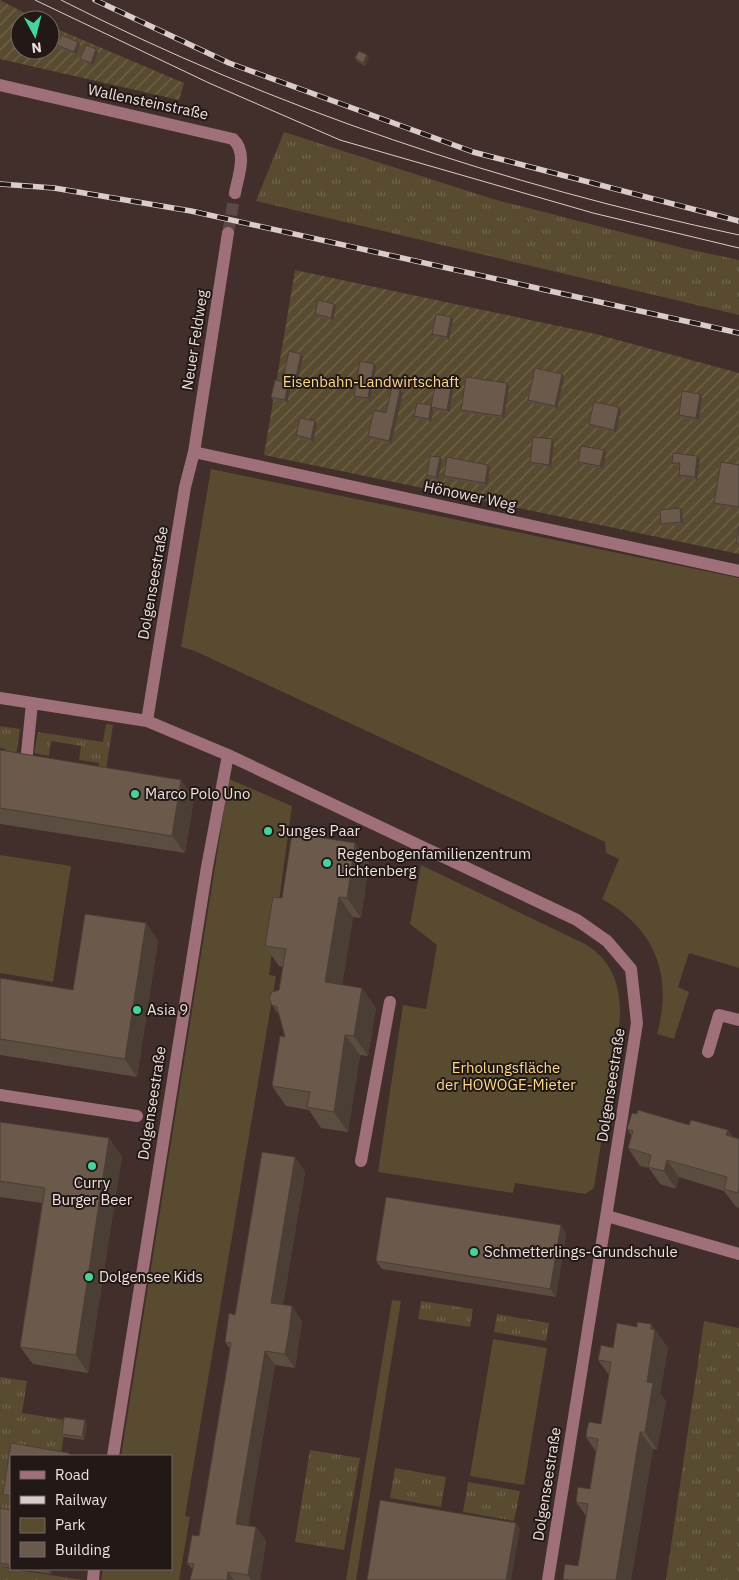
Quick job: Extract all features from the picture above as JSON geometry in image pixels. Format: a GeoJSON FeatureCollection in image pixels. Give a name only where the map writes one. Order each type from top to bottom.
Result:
{"type":"FeatureCollection","features":[{"type":"Feature","properties":{"kind":"street","name":"Wallensteinstraße"},"geometry":{"type":"LineString","coordinates":[[0,86],[233,139],[239,145],[242,154],[235,193]]}},
{"type":"Feature","properties":{"kind":"street","name":"Neuer Feldweg"},"geometry":{"type":"LineString","coordinates":[[194,452],[228,233]]}},
{"type":"Feature","properties":{"kind":"street","name":"Hönower Weg"},"geometry":{"type":"LineString","coordinates":[[194,452],[739,571]]}},
{"type":"Feature","properties":{"kind":"street","name":"Dolgenseestraße"},"geometry":{"type":"LineString","coordinates":[[147,721],[185,487],[194,452]]}},
{"type":"Feature","properties":{"kind":"street","name":"Dolgenseestraße"},"geometry":{"type":"LineString","coordinates":[[0,698],[147,721],[228,755],[577,920],[607,941],[631,968],[637,1023],[548,1580]]}},
{"type":"Feature","properties":{"kind":"street"},"geometry":{"type":"LineString","coordinates":[[26,763],[32,703]]}},
{"type":"Feature","properties":{"kind":"street","name":"Dolgenseestraße"},"geometry":{"type":"LineString","coordinates":[[113,1455],[205,876],[228,755]]}},
{"type":"Feature","properties":{"kind":"street"},"geometry":{"type":"LineString","coordinates":[[361,1161],[390,1002]]}},
{"type":"Feature","properties":{"kind":"street"},"geometry":{"type":"LineString","coordinates":[[708,1052],[719,1014],[739,1020]]}},
{"type":"Feature","properties":{"kind":"street","name":"Dolgenseestraße"},"geometry":{"type":"LineString","coordinates":[[0,1095],[137,1116]]}},
{"type":"Feature","properties":{"kind":"street"},"geometry":{"type":"LineString","coordinates":[[607,1216],[739,1254]]}},
{"type":"Feature","properties":{"kind":"green space"},"geometry":{"type":"Polygon","coordinates":[[[0,0],[19,10],[10,10],[10,60],[60,60],[60,30],[184,83],[179,100],[0,59],[0,0]]]}},
{"type":"Feature","properties":{"kind":"green space"},"geometry":{"type":"Polygon","coordinates":[[[284,132],[493,199],[683,248],[739,260],[739,315],[256,201],[284,132]]]}},
{"type":"Feature","properties":{"kind":"green space","name":"Eisenbahn-Landwirtschaft"},"geometry":{"type":"Polygon","coordinates":[[[295,270],[596,334],[739,373],[739,554],[264,455],[295,270]]]}},
{"type":"Feature","properties":{"kind":"green space"},"geometry":{"type":"Polygon","coordinates":[[[211,469],[739,578],[739,968],[689,953],[678,987],[689,992],[674,1039],[657,1034],[663,993],[661,974],[656,956],[636,925],[621,911],[602,899],[619,859],[606,853],[605,842],[195,651],[181,647],[211,469]]]}},
{"type":"Feature","properties":{"kind":"green space"},"geometry":{"type":"Polygon","coordinates":[[[106,724],[113,725],[106,771],[98,770],[99,763],[79,760],[81,746],[51,741],[49,756],[34,753],[38,732],[103,742],[106,724]]]}},
{"type":"Feature","properties":{"kind":"green space"},"geometry":{"type":"Polygon","coordinates":[[[0,726],[20,729],[16,757],[4,755],[5,749],[0,748],[0,726]]]}},
{"type":"Feature","properties":{"kind":"green space"},"geometry":{"type":"Polygon","coordinates":[[[229,779],[292,806],[269,975],[276,976],[185,1516],[190,1517],[179,1580],[101,1580],[103,1570],[172,1570],[172,1455],[121,1455],[229,779]]]}},
{"type":"Feature","properties":{"kind":"green space"},"geometry":{"type":"Polygon","coordinates":[[[0,855],[71,866],[53,982],[0,973],[0,855]]]}},
{"type":"Feature","properties":{"kind":"green space","name":"Erholungsfläche der HOWOGE-Mieter"},"geometry":{"type":"Polygon","coordinates":[[[421,865],[585,944],[596,951],[604,960],[615,980],[620,1003],[619,1028],[594,1188],[585,1194],[515,1183],[513,1193],[378,1172],[403,1005],[426,1009],[437,945],[410,924],[421,865]]]}},
{"type":"Feature","properties":{"kind":"green space"},"geometry":{"type":"Polygon","coordinates":[[[392,1300],[401,1301],[356,1580],[346,1580],[392,1300]]]}},
{"type":"Feature","properties":{"kind":"green space"},"geometry":{"type":"Polygon","coordinates":[[[421,1301],[473,1309],[470,1327],[418,1319],[421,1301]]]}},
{"type":"Feature","properties":{"kind":"green space"},"geometry":{"type":"Polygon","coordinates":[[[497,1314],[549,1323],[546,1341],[494,1332],[497,1314]]]}},
{"type":"Feature","properties":{"kind":"green space"},"geometry":{"type":"Polygon","coordinates":[[[704,1321],[739,1328],[739,1580],[666,1580],[704,1321]]]}},
{"type":"Feature","properties":{"kind":"green space"},"geometry":{"type":"Polygon","coordinates":[[[493,1339],[547,1348],[524,1485],[470,1476],[493,1339]]]}},
{"type":"Feature","properties":{"kind":"green space"},"geometry":{"type":"Polygon","coordinates":[[[0,1377],[27,1381],[22,1413],[66,1420],[61,1454],[10,1455],[10,1513],[0,1511],[0,1377]]]}},
{"type":"Feature","properties":{"kind":"green space"},"geometry":{"type":"Polygon","coordinates":[[[310,1450],[360,1458],[344,1550],[295,1542],[310,1450]]]}},
{"type":"Feature","properties":{"kind":"green space"},"geometry":{"type":"Polygon","coordinates":[[[395,1468],[446,1477],[441,1507],[390,1498],[395,1468]]]}},
{"type":"Feature","properties":{"kind":"green space"},"geometry":{"type":"Polygon","coordinates":[[[468,1482],[520,1491],[514,1521],[463,1512],[468,1482]]]}},
{"type":"Feature","properties":{"kind":"green space"},"geometry":{"type":"Polygon","coordinates":[[[0,1566],[10,1570],[83,1580],[0,1580],[0,1566]]]}},
{"type":"Feature","properties":{"kind":"building"},"geometry":{"type":"Polygon","coordinates":[[[61,35],[78,42],[74,52],[60,46],[61,35]]]}},
{"type":"Feature","properties":{"kind":"building"},"geometry":{"type":"Polygon","coordinates":[[[86,45],[96,49],[91,63],[80,59],[86,45]]]}},
{"type":"Feature","properties":{"kind":"building"},"geometry":{"type":"Polygon","coordinates":[[[359,51],[367,55],[363,63],[355,58],[359,51]]]}},
{"type":"Feature","properties":{"kind":"building"},"geometry":{"type":"Polygon","coordinates":[[[318,300],[334,304],[331,318],[315,314],[318,300]]]}},
{"type":"Feature","properties":{"kind":"building"},"geometry":{"type":"Polygon","coordinates":[[[436,314],[451,317],[447,337],[432,334],[436,314]]]}},
{"type":"Feature","properties":{"kind":"building"},"geometry":{"type":"Polygon","coordinates":[[[289,351],[301,354],[296,377],[284,374],[289,351]]]}},
{"type":"Feature","properties":{"kind":"building"},"geometry":{"type":"Polygon","coordinates":[[[360,361],[374,364],[368,398],[354,396],[360,361]]]}},
{"type":"Feature","properties":{"kind":"building"},"geometry":{"type":"Polygon","coordinates":[[[535,368],[562,374],[555,406],[528,400],[535,368]]]}},
{"type":"Feature","properties":{"kind":"building"},"geometry":{"type":"Polygon","coordinates":[[[466,377],[507,383],[502,416],[461,410],[466,377]]]}},
{"type":"Feature","properties":{"kind":"building"},"geometry":{"type":"Polygon","coordinates":[[[275,380],[288,383],[285,400],[271,397],[275,380]]]}},
{"type":"Feature","properties":{"kind":"building"},"geometry":{"type":"Polygon","coordinates":[[[435,385],[451,388],[447,410],[431,407],[435,385]]]}},
{"type":"Feature","properties":{"kind":"building"},"geometry":{"type":"Polygon","coordinates":[[[392,387],[400,390],[389,441],[368,436],[374,410],[386,413],[392,387]]]}},
{"type":"Feature","properties":{"kind":"building"},"geometry":{"type":"Polygon","coordinates":[[[682,391],[700,394],[696,418],[679,415],[682,391]]]}},
{"type":"Feature","properties":{"kind":"building"},"geometry":{"type":"Polygon","coordinates":[[[594,402],[619,407],[614,430],[589,424],[594,402]]]}},
{"type":"Feature","properties":{"kind":"building"},"geometry":{"type":"Polygon","coordinates":[[[417,403],[431,405],[429,419],[414,416],[417,403]]]}},
{"type":"Feature","properties":{"kind":"building"},"geometry":{"type":"Polygon","coordinates":[[[300,418],[315,421],[311,439],[296,435],[300,418]]]}},
{"type":"Feature","properties":{"kind":"building"},"geometry":{"type":"Polygon","coordinates":[[[533,437],[552,439],[549,465],[530,462],[533,437]]]}},
{"type":"Feature","properties":{"kind":"building"},"geometry":{"type":"Polygon","coordinates":[[[581,446],[604,450],[600,466],[578,462],[581,446]]]}},
{"type":"Feature","properties":{"kind":"building"},"geometry":{"type":"Polygon","coordinates":[[[673,453],[697,456],[695,477],[679,475],[680,463],[672,463],[673,453]]]}},
{"type":"Feature","properties":{"kind":"building"},"geometry":{"type":"Polygon","coordinates":[[[430,456],[440,457],[436,477],[427,475],[430,456]]]}},
{"type":"Feature","properties":{"kind":"building"},"geometry":{"type":"Polygon","coordinates":[[[447,457],[488,465],[485,483],[444,476],[447,457]]]}},
{"type":"Feature","properties":{"kind":"building"},"geometry":{"type":"Polygon","coordinates":[[[721,462],[739,465],[739,507],[714,503],[721,462]]]}},
{"type":"Feature","properties":{"kind":"building"},"geometry":{"type":"Polygon","coordinates":[[[680,508],[681,522],[661,524],[660,510],[680,508]]]}},
{"type":"Feature","properties":{"kind":"building"},"geometry":{"type":"Polygon","coordinates":[[[739,526],[739,543],[736,543],[739,526]]]}},
{"type":"Feature","properties":{"kind":"building"},"geometry":{"type":"Polygon","coordinates":[[[0,750],[181,780],[172,836],[0,808],[0,750]]]}},
{"type":"Feature","properties":{"kind":"building"},"geometry":{"type":"Polygon","coordinates":[[[292,833],[355,843],[347,898],[339,897],[325,982],[362,988],[354,1036],[345,1035],[334,1112],[307,1107],[310,1092],[272,1086],[280,1036],[285,1037],[277,1007],[272,1005],[269,998],[272,992],[279,990],[286,949],[265,946],[273,897],[282,898],[292,833]]]}},
{"type":"Feature","properties":{"kind":"building"},"geometry":{"type":"Polygon","coordinates":[[[85,914],[146,923],[125,1059],[0,1039],[0,978],[73,990],[85,914]]]}},
{"type":"Feature","properties":{"kind":"building"},"geometry":{"type":"Polygon","coordinates":[[[638,1110],[689,1125],[691,1120],[728,1130],[726,1135],[739,1139],[738,1193],[724,1189],[727,1177],[667,1160],[664,1171],[648,1167],[651,1155],[628,1148],[633,1131],[627,1129],[632,1113],[637,1114],[638,1110]]]}},
{"type":"Feature","properties":{"kind":"building"},"geometry":{"type":"Polygon","coordinates":[[[0,1122],[109,1138],[76,1355],[20,1347],[45,1188],[0,1181],[0,1122]]]}},
{"type":"Feature","properties":{"kind":"building"},"geometry":{"type":"Polygon","coordinates":[[[262,1152],[295,1157],[271,1303],[292,1306],[285,1354],[265,1351],[236,1524],[256,1527],[248,1575],[228,1572],[227,1580],[190,1580],[194,1564],[187,1563],[192,1535],[199,1536],[231,1343],[225,1342],[229,1313],[235,1315],[262,1152]]]}},
{"type":"Feature","properties":{"kind":"building","name":"Schmetterlings-Grundschule"},"geometry":{"type":"Polygon","coordinates":[[[386,1197],[561,1225],[550,1289],[376,1261],[386,1197]]]}},
{"type":"Feature","properties":{"kind":"building"},"geometry":{"type":"Polygon","coordinates":[[[637,1322],[651,1324],[651,1329],[655,1330],[647,1382],[653,1383],[645,1432],[640,1432],[616,1580],[563,1579],[565,1564],[578,1566],[588,1504],[576,1502],[578,1487],[590,1489],[598,1439],[586,1437],[587,1429],[589,1422],[601,1424],[611,1362],[598,1360],[601,1345],[613,1348],[617,1323],[637,1327],[637,1322]]]}},
{"type":"Feature","properties":{"kind":"building"},"geometry":{"type":"Polygon","coordinates":[[[64,1417],[85,1420],[82,1437],[62,1434],[64,1417]]]}},
{"type":"Feature","properties":{"kind":"building"},"geometry":{"type":"Polygon","coordinates":[[[11,1443],[69,1453],[68,1455],[10,1455],[10,1496],[3,1494],[11,1443]]]}},
{"type":"Feature","properties":{"kind":"building"},"geometry":{"type":"Polygon","coordinates":[[[380,1500],[516,1523],[506,1580],[367,1580],[380,1500]]]}},
{"type":"Feature","properties":{"kind":"building"},"geometry":{"type":"Polygon","coordinates":[[[0,1508],[10,1510],[10,1565],[0,1563],[0,1508]]]}},
{"type":"Feature","properties":{"kind":"tunnel"},"geometry":{"type":"LineString","coordinates":[[228,233],[235,193]]}},
{"type":"Feature","properties":{"kind":"tram line"},"geometry":{"type":"LineString","coordinates":[[35,0],[209,83],[340,140],[593,213],[739,248]]}},
{"type":"Feature","properties":{"kind":"tram line"},"geometry":{"type":"LineString","coordinates":[[61,0],[224,76],[392,140],[564,193],[739,235]]}},
{"type":"Feature","properties":{"kind":"railway"},"geometry":{"type":"LineString","coordinates":[[95,0],[229,63],[473,152],[739,221]]}},
{"type":"Feature","properties":{"kind":"railway"},"geometry":{"type":"LineString","coordinates":[[0,184],[54,188],[191,211],[739,333]]}},
{"type":"Feature","properties":{"kind":"place","name":"Marco Polo Uno"},"geometry":{"type":"Point","coordinates":[135,794]}},
{"type":"Feature","properties":{"kind":"place","name":"Junges Paar"},"geometry":{"type":"Point","coordinates":[268,831]}},
{"type":"Feature","properties":{"kind":"place","name":"Regenbogenfamilienzentrum Lichtenberg"},"geometry":{"type":"Point","coordinates":[327,863]}},
{"type":"Feature","properties":{"kind":"place","name":"Asia 9"},"geometry":{"type":"Point","coordinates":[137,1010]}},
{"type":"Feature","properties":{"kind":"place","name":"Curry Burger Beer"},"geometry":{"type":"Point","coordinates":[92,1166]}},
{"type":"Feature","properties":{"kind":"place","name":"Schmetterlings-Grundschule"},"geometry":{"type":"Point","coordinates":[474,1252]}},
{"type":"Feature","properties":{"kind":"place","name":"Dolgensee Kids"},"geometry":{"type":"Point","coordinates":[89,1277]}}]}
